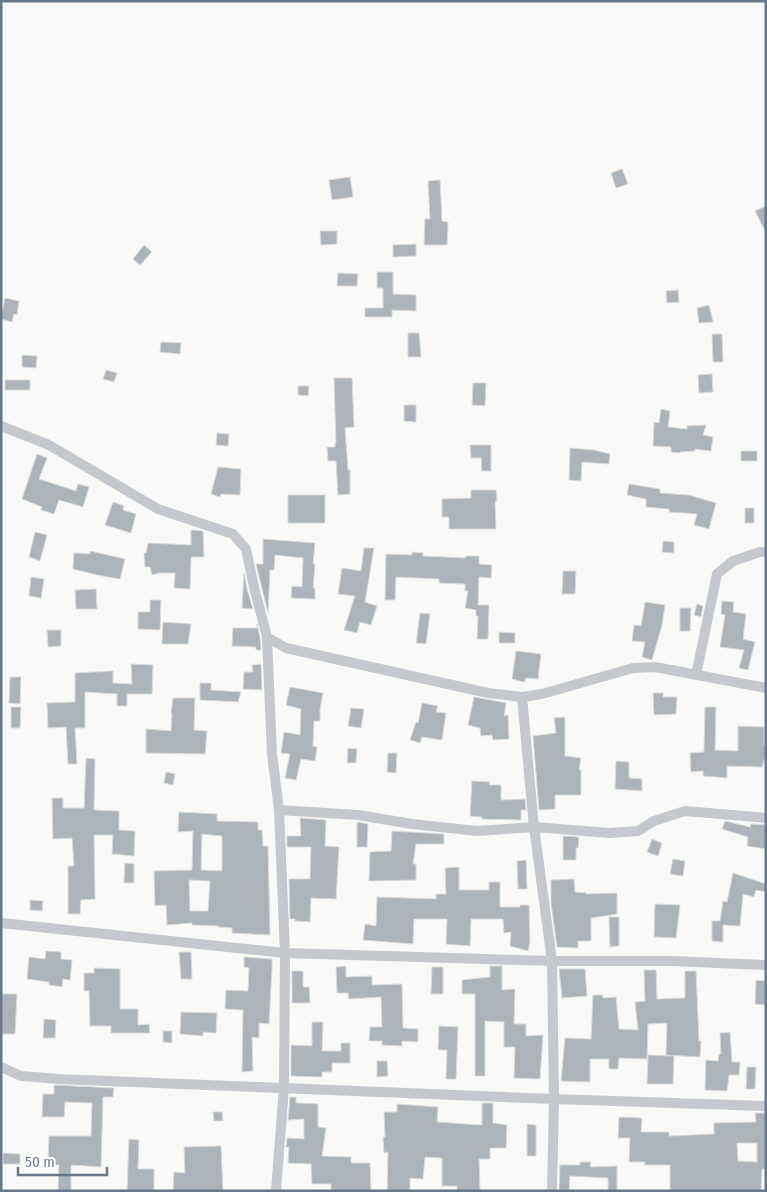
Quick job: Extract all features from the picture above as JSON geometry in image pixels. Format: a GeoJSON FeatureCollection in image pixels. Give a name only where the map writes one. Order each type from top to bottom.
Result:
{"type":"FeatureCollection","features":[{"type":"Feature","properties":{"kind":"street"},"geometry":{"type":"LineString","coordinates":[[1,426],[50,445],[158,509],[233,534],[246,549],[267,637],[272,754],[279,810],[285,953],[284,1087],[276,1191]]}},
{"type":"Feature","properties":{"kind":"street"},"geometry":{"type":"LineString","coordinates":[[696,675],[717,574],[733,561],[760,552],[766,552]]}},
{"type":"Feature","properties":{"kind":"street"},"geometry":{"type":"LineString","coordinates":[[267,637],[286,648],[488,693],[522,697],[542,694],[633,668],[655,667],[766,688]]}},
{"type":"Feature","properties":{"kind":"street"},"geometry":{"type":"LineString","coordinates":[[522,697],[534,827],[552,962],[554,1099],[552,1191]]}},
{"type":"Feature","properties":{"kind":"street"},"geometry":{"type":"LineString","coordinates":[[279,810],[358,815],[412,824],[477,831],[534,827],[608,833],[638,831],[654,821],[685,811],[766,818]]}},
{"type":"Feature","properties":{"kind":"street"},"geometry":{"type":"LineString","coordinates":[[1,923],[285,953],[552,962],[672,961],[766,965]]}},
{"type":"Feature","properties":{"kind":"street"},"geometry":{"type":"LineString","coordinates":[[1,1067],[21,1076],[554,1099],[766,1106]]}},
{"type":"Feature","properties":{"kind":"building"},"geometry":{"type":"Polygon","coordinates":[[[622,169],[628,184],[616,188],[611,173],[622,169]]]}},
{"type":"Feature","properties":{"kind":"building"},"geometry":{"type":"Polygon","coordinates":[[[350,177],[353,197],[332,200],[329,180],[350,177]]]}},
{"type":"Feature","properties":{"kind":"building"},"geometry":{"type":"Polygon","coordinates":[[[440,180],[442,221],[448,222],[447,245],[424,245],[425,219],[430,219],[428,181],[440,180]]]}},
{"type":"Feature","properties":{"kind":"building"},"geometry":{"type":"Polygon","coordinates":[[[766,206],[766,233],[755,211],[766,206]]]}},
{"type":"Feature","properties":{"kind":"building"},"geometry":{"type":"Polygon","coordinates":[[[320,231],[337,231],[337,244],[321,245],[320,231]]]}},
{"type":"Feature","properties":{"kind":"building"},"geometry":{"type":"Polygon","coordinates":[[[416,244],[416,256],[393,257],[393,245],[416,244]]]}},
{"type":"Feature","properties":{"kind":"building"},"geometry":{"type":"Polygon","coordinates":[[[144,245],[152,252],[140,265],[133,259],[144,245]]]}},
{"type":"Feature","properties":{"kind":"building"},"geometry":{"type":"Polygon","coordinates":[[[377,272],[393,272],[393,294],[416,295],[416,311],[392,310],[392,317],[365,317],[365,308],[383,308],[383,288],[377,288],[377,272]]]}},
{"type":"Feature","properties":{"kind":"building"},"geometry":{"type":"Polygon","coordinates":[[[338,273],[358,274],[357,286],[337,286],[338,273]]]}},
{"type":"Feature","properties":{"kind":"building"},"geometry":{"type":"Polygon","coordinates":[[[678,290],[679,302],[667,303],[666,291],[678,290]]]}},
{"type":"Feature","properties":{"kind":"building"},"geometry":{"type":"Polygon","coordinates":[[[5,298],[19,301],[17,315],[14,314],[12,322],[1,319],[5,298]]]}},
{"type":"Feature","properties":{"kind":"building"},"geometry":{"type":"Polygon","coordinates":[[[709,305],[713,322],[699,323],[697,308],[709,305]]]}},
{"type":"Feature","properties":{"kind":"building"},"geometry":{"type":"Polygon","coordinates":[[[408,333],[419,333],[421,357],[408,357],[408,333]]]}},
{"type":"Feature","properties":{"kind":"building"},"geometry":{"type":"Polygon","coordinates":[[[712,334],[722,334],[723,362],[713,362],[712,334]]]}},
{"type":"Feature","properties":{"kind":"building"},"geometry":{"type":"Polygon","coordinates":[[[161,342],[181,343],[180,354],[160,352],[161,342]]]}},
{"type":"Feature","properties":{"kind":"building"},"geometry":{"type":"Polygon","coordinates":[[[22,355],[37,356],[36,368],[22,367],[22,355]]]}},
{"type":"Feature","properties":{"kind":"building"},"geometry":{"type":"Polygon","coordinates":[[[106,370],[117,373],[114,382],[103,379],[106,370]]]}},
{"type":"Feature","properties":{"kind":"building"},"geometry":{"type":"Polygon","coordinates":[[[712,374],[713,392],[699,393],[698,375],[712,374]]]}},
{"type":"Feature","properties":{"kind":"building"},"geometry":{"type":"Polygon","coordinates":[[[334,378],[352,378],[354,427],[345,428],[348,470],[350,470],[350,494],[338,495],[336,461],[328,461],[327,447],[335,447],[336,443],[334,378]]]}},
{"type":"Feature","properties":{"kind":"building"},"geometry":{"type":"Polygon","coordinates":[[[5,380],[30,380],[30,390],[5,390],[5,380]]]}},
{"type":"Feature","properties":{"kind":"building"},"geometry":{"type":"Polygon","coordinates":[[[473,383],[486,383],[485,406],[472,405],[473,383]]]}},
{"type":"Feature","properties":{"kind":"building"},"geometry":{"type":"Polygon","coordinates":[[[298,386],[309,386],[308,396],[298,395],[298,386]]]}},
{"type":"Feature","properties":{"kind":"building"},"geometry":{"type":"Polygon","coordinates":[[[404,405],[416,405],[416,422],[404,421],[404,405]]]}},
{"type":"Feature","properties":{"kind":"building"},"geometry":{"type":"Polygon","coordinates":[[[661,409],[670,411],[668,427],[687,429],[687,426],[706,425],[703,435],[713,437],[711,451],[695,449],[695,451],[680,453],[671,452],[671,447],[653,446],[654,422],[659,423],[661,409]]]}},
{"type":"Feature","properties":{"kind":"building"},"geometry":{"type":"Polygon","coordinates":[[[217,433],[229,434],[228,446],[216,445],[217,433]]]}},
{"type":"Feature","properties":{"kind":"building"},"geometry":{"type":"Polygon","coordinates":[[[470,445],[491,445],[491,471],[482,471],[481,458],[471,458],[470,445]]]}},
{"type":"Feature","properties":{"kind":"building"},"geometry":{"type":"Polygon","coordinates":[[[570,448],[594,450],[610,454],[609,464],[582,462],[581,481],[569,480],[570,448]]]}},
{"type":"Feature","properties":{"kind":"building"},"geometry":{"type":"Polygon","coordinates":[[[741,451],[757,451],[757,461],[741,461],[741,451]]]}},
{"type":"Feature","properties":{"kind":"building"},"geometry":{"type":"Polygon","coordinates":[[[37,454],[47,458],[39,479],[76,491],[78,484],[89,487],[83,507],[59,500],[54,514],[41,510],[42,507],[22,499],[37,454]]]}},
{"type":"Feature","properties":{"kind":"building"},"geometry":{"type":"Polygon","coordinates":[[[218,467],[241,469],[240,495],[221,494],[220,497],[211,494],[218,467]]]}},
{"type":"Feature","properties":{"kind":"building"},"geometry":{"type":"Polygon","coordinates":[[[629,484],[660,489],[660,493],[689,495],[716,503],[709,529],[694,525],[697,514],[669,512],[669,509],[646,507],[646,499],[627,495],[629,484]]]}},
{"type":"Feature","properties":{"kind":"building"},"geometry":{"type":"Polygon","coordinates":[[[471,490],[496,490],[496,529],[449,529],[449,517],[442,517],[442,499],[471,498],[471,490]]]}},
{"type":"Feature","properties":{"kind":"building"},"geometry":{"type":"Polygon","coordinates":[[[288,495],[325,495],[325,523],[288,523],[288,495]]]}},
{"type":"Feature","properties":{"kind":"building"},"geometry":{"type":"Polygon","coordinates":[[[113,502],[124,506],[123,510],[136,514],[131,533],[105,525],[113,502]]]}},
{"type":"Feature","properties":{"kind":"building"},"geometry":{"type":"Polygon","coordinates":[[[745,508],[754,508],[754,523],[745,523],[745,508]]]}},
{"type":"Feature","properties":{"kind":"building"},"geometry":{"type":"Polygon","coordinates":[[[191,530],[203,531],[204,557],[191,557],[190,589],[174,588],[175,573],[152,575],[150,567],[145,567],[144,553],[146,553],[148,543],[191,545],[191,530]]]}},
{"type":"Feature","properties":{"kind":"building"},"geometry":{"type":"Polygon","coordinates":[[[35,532],[47,535],[40,561],[29,557],[35,532]]]}},
{"type":"Feature","properties":{"kind":"building"},"geometry":{"type":"Polygon","coordinates":[[[263,539],[315,543],[313,588],[315,588],[315,599],[291,598],[292,586],[302,587],[303,558],[275,555],[274,570],[270,570],[268,613],[256,564],[263,564],[263,539]]]}},
{"type":"Feature","properties":{"kind":"building"},"geometry":{"type":"Polygon","coordinates":[[[663,541],[674,542],[674,553],[662,552],[663,541]]]}},
{"type":"Feature","properties":{"kind":"building"},"geometry":{"type":"Polygon","coordinates":[[[364,548],[374,548],[365,602],[377,606],[371,625],[360,622],[357,633],[344,630],[355,596],[338,594],[342,568],[361,571],[364,548]]]}},
{"type":"Feature","properties":{"kind":"building"},"geometry":{"type":"Polygon","coordinates":[[[90,551],[125,559],[120,579],[73,569],[74,553],[90,554],[90,551]]]}},
{"type":"Feature","properties":{"kind":"building"},"geometry":{"type":"Polygon","coordinates":[[[412,552],[423,553],[423,556],[465,558],[466,556],[479,556],[479,564],[492,565],[491,578],[479,577],[478,605],[489,605],[488,639],[477,639],[478,616],[476,616],[476,610],[465,608],[468,591],[465,591],[465,584],[439,583],[439,579],[396,577],[395,600],[385,600],[386,554],[412,555],[412,552]]]}},
{"type":"Feature","properties":{"kind":"building"},"geometry":{"type":"Polygon","coordinates":[[[563,571],[576,571],[575,594],[562,594],[563,571]]]}},
{"type":"Feature","properties":{"kind":"building"},"geometry":{"type":"Polygon","coordinates":[[[244,573],[247,589],[253,609],[242,608],[244,573]]]}},
{"type":"Feature","properties":{"kind":"building"},"geometry":{"type":"Polygon","coordinates":[[[31,577],[44,579],[41,598],[29,596],[31,577]]]}},
{"type":"Feature","properties":{"kind":"building"},"geometry":{"type":"Polygon","coordinates":[[[96,589],[97,609],[76,609],[75,590],[96,589]]]}},
{"type":"Feature","properties":{"kind":"building"},"geometry":{"type":"Polygon","coordinates":[[[150,600],[161,600],[160,630],[138,629],[138,612],[150,612],[150,600]]]}},
{"type":"Feature","properties":{"kind":"building"},"geometry":{"type":"Polygon","coordinates":[[[722,601],[734,602],[733,612],[746,614],[743,639],[755,642],[748,670],[739,668],[744,650],[720,647],[725,615],[721,614],[722,601]]]}},
{"type":"Feature","properties":{"kind":"building"},"geometry":{"type":"Polygon","coordinates":[[[645,602],[665,605],[662,625],[652,660],[642,657],[645,642],[632,641],[634,625],[641,626],[645,602]]]}},
{"type":"Feature","properties":{"kind":"building"},"geometry":{"type":"Polygon","coordinates":[[[697,604],[703,606],[701,617],[694,615],[697,604]]]}},
{"type":"Feature","properties":{"kind":"building"},"geometry":{"type":"Polygon","coordinates":[[[680,608],[691,608],[690,631],[680,631],[680,608]]]}},
{"type":"Feature","properties":{"kind":"building"},"geometry":{"type":"Polygon","coordinates":[[[420,613],[430,614],[426,644],[416,643],[420,613]]]}},
{"type":"Feature","properties":{"kind":"building"},"geometry":{"type":"Polygon","coordinates":[[[163,622],[191,624],[188,644],[162,644],[163,622]]]}},
{"type":"Feature","properties":{"kind":"building"},"geometry":{"type":"Polygon","coordinates":[[[257,624],[261,650],[256,650],[256,647],[232,646],[233,628],[257,628],[257,624]]]}},
{"type":"Feature","properties":{"kind":"building"},"geometry":{"type":"Polygon","coordinates":[[[47,630],[61,630],[61,646],[48,647],[47,630]]]}},
{"type":"Feature","properties":{"kind":"building"},"geometry":{"type":"Polygon","coordinates":[[[499,632],[515,633],[515,643],[499,643],[499,632]]]}},
{"type":"Feature","properties":{"kind":"building"},"geometry":{"type":"Polygon","coordinates":[[[516,651],[541,654],[538,679],[526,678],[524,682],[512,679],[516,651]]]}},
{"type":"Feature","properties":{"kind":"building"},"geometry":{"type":"Polygon","coordinates":[[[131,664],[153,665],[152,694],[127,694],[127,706],[117,706],[117,694],[85,692],[85,728],[75,728],[77,764],[68,764],[66,727],[48,728],[47,703],[75,702],[75,673],[113,671],[113,683],[132,684],[131,664]]]}},
{"type":"Feature","properties":{"kind":"building"},"geometry":{"type":"Polygon","coordinates":[[[261,664],[262,690],[243,689],[244,672],[253,672],[252,665],[261,664]]]}},
{"type":"Feature","properties":{"kind":"building"},"geometry":{"type":"Polygon","coordinates":[[[10,677],[21,677],[20,704],[9,703],[10,677]]]}},
{"type":"Feature","properties":{"kind":"building"},"geometry":{"type":"Polygon","coordinates":[[[200,683],[211,683],[211,690],[241,692],[238,702],[200,700],[200,683]]]}},
{"type":"Feature","properties":{"kind":"building"},"geometry":{"type":"Polygon","coordinates":[[[290,687],[323,693],[320,721],[314,721],[313,746],[317,747],[315,761],[301,759],[296,780],[285,778],[290,754],[281,753],[284,732],[300,735],[301,709],[286,705],[290,687]]]}},
{"type":"Feature","properties":{"kind":"building"},"geometry":{"type":"Polygon","coordinates":[[[653,693],[663,693],[663,697],[677,697],[676,714],[654,715],[653,693]]]}},
{"type":"Feature","properties":{"kind":"building"},"geometry":{"type":"Polygon","coordinates":[[[474,697],[506,703],[504,716],[508,715],[509,739],[493,740],[492,735],[481,736],[480,728],[468,725],[474,697]]]}},
{"type":"Feature","properties":{"kind":"building"},"geometry":{"type":"Polygon","coordinates":[[[173,698],[195,698],[194,730],[207,731],[205,754],[146,753],[146,729],[171,731],[173,698]]]}},
{"type":"Feature","properties":{"kind":"building"},"geometry":{"type":"Polygon","coordinates":[[[422,703],[438,706],[436,712],[446,713],[442,740],[422,737],[420,743],[410,740],[416,722],[418,723],[422,703]]]}},
{"type":"Feature","properties":{"kind":"building"},"geometry":{"type":"Polygon","coordinates":[[[11,707],[21,707],[20,728],[11,728],[11,707]]]}},
{"type":"Feature","properties":{"kind":"building"},"geometry":{"type":"Polygon","coordinates":[[[705,707],[716,707],[715,750],[738,751],[738,726],[764,727],[766,754],[762,767],[727,766],[727,778],[703,776],[703,771],[691,772],[690,753],[704,752],[705,707]]]}},
{"type":"Feature","properties":{"kind":"building"},"geometry":{"type":"Polygon","coordinates":[[[351,708],[364,709],[361,728],[348,726],[351,708]]]}},
{"type":"Feature","properties":{"kind":"building"},"geometry":{"type":"Polygon","coordinates":[[[565,717],[565,756],[581,758],[579,770],[581,770],[581,795],[555,795],[555,809],[539,810],[533,736],[556,733],[554,718],[565,717]]]}},
{"type":"Feature","properties":{"kind":"building"},"geometry":{"type":"Polygon","coordinates":[[[348,748],[357,749],[356,763],[347,763],[348,748]]]}},
{"type":"Feature","properties":{"kind":"building"},"geometry":{"type":"Polygon","coordinates":[[[388,753],[397,753],[396,773],[387,772],[388,753]]]}},
{"type":"Feature","properties":{"kind":"building"},"geometry":{"type":"Polygon","coordinates":[[[86,758],[95,759],[94,810],[119,811],[119,830],[135,831],[134,856],[112,854],[113,835],[94,835],[95,899],[81,900],[80,914],[68,914],[68,866],[74,866],[72,838],[53,839],[52,798],[63,798],[63,808],[84,808],[86,758]]]}},
{"type":"Feature","properties":{"kind":"building"},"geometry":{"type":"Polygon","coordinates":[[[616,761],[629,762],[629,778],[642,779],[642,791],[615,789],[616,761]]]}},
{"type":"Feature","properties":{"kind":"building"},"geometry":{"type":"Polygon","coordinates":[[[166,772],[175,774],[173,785],[164,783],[166,772]]]}},
{"type":"Feature","properties":{"kind":"building"},"geometry":{"type":"Polygon","coordinates":[[[472,781],[490,782],[489,785],[501,785],[501,800],[525,799],[526,810],[521,810],[521,820],[482,819],[482,817],[470,816],[472,781]]]}},
{"type":"Feature","properties":{"kind":"building"},"geometry":{"type":"Polygon","coordinates":[[[179,812],[217,814],[217,821],[258,822],[258,830],[262,830],[263,846],[268,846],[270,935],[232,933],[232,928],[192,925],[192,923],[167,925],[166,905],[155,906],[154,871],[192,870],[193,831],[178,832],[179,812]],[[202,834],[201,870],[222,871],[222,836],[202,834]],[[189,880],[190,911],[208,911],[210,881],[189,880]]]}},
{"type":"Feature","properties":{"kind":"building"},"geometry":{"type":"Polygon","coordinates":[[[300,818],[326,820],[325,846],[339,847],[336,899],[311,898],[310,922],[290,919],[289,879],[310,879],[311,847],[287,847],[287,836],[301,836],[300,818]]]}},
{"type":"Feature","properties":{"kind":"building"},"geometry":{"type":"Polygon","coordinates":[[[725,821],[750,827],[751,824],[766,825],[766,849],[747,846],[748,837],[722,829],[725,821]]]}},
{"type":"Feature","properties":{"kind":"building"},"geometry":{"type":"Polygon","coordinates":[[[357,822],[368,824],[367,847],[357,847],[357,822]]]}},
{"type":"Feature","properties":{"kind":"building"},"geometry":{"type":"Polygon","coordinates":[[[392,831],[444,834],[444,844],[416,844],[413,864],[416,864],[416,880],[369,881],[370,852],[391,851],[392,831]]]}},
{"type":"Feature","properties":{"kind":"building"},"geometry":{"type":"Polygon","coordinates":[[[563,836],[579,837],[578,848],[576,848],[576,860],[563,860],[563,836]]]}},
{"type":"Feature","properties":{"kind":"building"},"geometry":{"type":"Polygon","coordinates":[[[652,839],[662,843],[658,856],[647,852],[652,839]]]}},
{"type":"Feature","properties":{"kind":"building"},"geometry":{"type":"Polygon","coordinates":[[[673,859],[685,861],[683,876],[670,874],[673,859]]]}},
{"type":"Feature","properties":{"kind":"building"},"geometry":{"type":"Polygon","coordinates":[[[526,860],[527,889],[518,889],[517,861],[526,860]]]}},
{"type":"Feature","properties":{"kind":"building"},"geometry":{"type":"Polygon","coordinates":[[[125,863],[134,864],[134,883],[124,883],[125,863]]]}},
{"type":"Feature","properties":{"kind":"building"},"geometry":{"type":"Polygon","coordinates":[[[459,867],[459,890],[489,890],[489,882],[500,882],[500,907],[529,905],[530,942],[528,951],[510,946],[511,932],[504,933],[503,919],[471,919],[470,946],[446,944],[447,919],[414,919],[413,944],[363,940],[365,924],[376,926],[377,897],[436,899],[436,894],[446,894],[445,868],[459,867]]]}},
{"type":"Feature","properties":{"kind":"building"},"geometry":{"type":"Polygon","coordinates":[[[733,873],[766,884],[766,892],[756,890],[754,897],[743,894],[740,926],[723,925],[723,942],[712,941],[712,921],[720,921],[723,901],[727,902],[733,873]]]}},
{"type":"Feature","properties":{"kind":"building"},"geometry":{"type":"Polygon","coordinates":[[[574,879],[575,892],[586,894],[617,893],[617,914],[591,918],[591,941],[578,941],[578,948],[557,947],[551,903],[551,880],[574,879]]]}},
{"type":"Feature","properties":{"kind":"building"},"geometry":{"type":"Polygon","coordinates":[[[30,900],[43,901],[42,911],[30,910],[30,900]]]}},
{"type":"Feature","properties":{"kind":"building"},"geometry":{"type":"Polygon","coordinates":[[[655,904],[680,905],[676,938],[654,937],[655,904]]]}},
{"type":"Feature","properties":{"kind":"building"},"geometry":{"type":"Polygon","coordinates":[[[609,917],[619,917],[619,946],[610,947],[609,917]]]}},
{"type":"Feature","properties":{"kind":"building"},"geometry":{"type":"Polygon","coordinates":[[[46,951],[61,952],[61,959],[72,960],[70,980],[63,979],[62,987],[49,985],[49,982],[27,979],[29,957],[45,959],[46,951]]]}},
{"type":"Feature","properties":{"kind":"building"},"geometry":{"type":"Polygon","coordinates":[[[179,952],[191,952],[192,979],[181,979],[179,952]]]}},
{"type":"Feature","properties":{"kind":"building"},"geometry":{"type":"Polygon","coordinates":[[[244,957],[272,959],[272,968],[269,1024],[259,1023],[259,1038],[252,1037],[253,1071],[242,1072],[243,1010],[225,1009],[226,990],[248,991],[249,968],[244,967],[244,957]]]}},
{"type":"Feature","properties":{"kind":"building"},"geometry":{"type":"Polygon","coordinates":[[[346,966],[346,977],[372,976],[372,985],[402,984],[403,1028],[418,1029],[418,1042],[402,1041],[402,1046],[382,1045],[382,1041],[369,1041],[370,1027],[382,1027],[381,997],[349,999],[348,993],[337,993],[336,967],[346,966]]]}},
{"type":"Feature","properties":{"kind":"building"},"geometry":{"type":"Polygon","coordinates":[[[490,966],[502,966],[502,990],[515,989],[514,1024],[526,1024],[526,1036],[543,1035],[540,1079],[514,1078],[515,1047],[504,1047],[504,1022],[485,1021],[485,1076],[475,1076],[475,994],[462,994],[462,980],[490,977],[490,966]]]}},
{"type":"Feature","properties":{"kind":"building"},"geometry":{"type":"Polygon","coordinates":[[[432,967],[443,967],[443,994],[431,994],[432,967]]]}},
{"type":"Feature","properties":{"kind":"building"},"geometry":{"type":"Polygon","coordinates":[[[94,968],[120,969],[120,1009],[138,1009],[138,1025],[149,1024],[150,1033],[111,1033],[111,1026],[90,1026],[89,991],[84,991],[84,973],[94,973],[94,968]]]}},
{"type":"Feature","properties":{"kind":"building"},"geometry":{"type":"Polygon","coordinates":[[[559,969],[585,969],[587,996],[562,998],[559,969]]]}},
{"type":"Feature","properties":{"kind":"building"},"geometry":{"type":"Polygon","coordinates":[[[644,970],[656,970],[657,999],[685,998],[685,971],[696,971],[699,1041],[701,1041],[700,1057],[666,1055],[667,1023],[648,1024],[647,1059],[619,1058],[618,1069],[609,1069],[609,1059],[590,1059],[590,1082],[561,1081],[565,1038],[591,1039],[593,995],[603,995],[603,998],[616,997],[619,1029],[638,1030],[635,1002],[645,1001],[644,970]]]}},
{"type":"Feature","properties":{"kind":"building"},"geometry":{"type":"Polygon","coordinates":[[[292,971],[303,971],[303,987],[309,987],[310,1003],[292,1003],[292,971]]]}},
{"type":"Feature","properties":{"kind":"building"},"geometry":{"type":"Polygon","coordinates":[[[756,980],[766,981],[766,1005],[755,1004],[756,980]]]}},
{"type":"Feature","properties":{"kind":"building"},"geometry":{"type":"Polygon","coordinates":[[[1,994],[17,994],[15,1034],[1,1034],[1,994]]]}},
{"type":"Feature","properties":{"kind":"building"},"geometry":{"type":"Polygon","coordinates":[[[181,1012],[217,1013],[216,1033],[203,1032],[203,1036],[180,1034],[181,1012]]]}},
{"type":"Feature","properties":{"kind":"building"},"geometry":{"type":"Polygon","coordinates":[[[44,1019],[56,1020],[55,1038],[43,1038],[44,1019]]]}},
{"type":"Feature","properties":{"kind":"building"},"geometry":{"type":"Polygon","coordinates":[[[312,1022],[323,1022],[322,1051],[341,1051],[341,1043],[350,1043],[350,1063],[332,1063],[332,1072],[322,1072],[322,1077],[291,1076],[291,1045],[312,1046],[312,1022]]]}},
{"type":"Feature","properties":{"kind":"building"},"geometry":{"type":"Polygon","coordinates":[[[439,1026],[458,1027],[456,1079],[446,1079],[447,1050],[438,1050],[439,1026]]]}},
{"type":"Feature","properties":{"kind":"building"},"geometry":{"type":"Polygon","coordinates":[[[163,1031],[172,1031],[172,1043],[163,1042],[163,1031]]]}},
{"type":"Feature","properties":{"kind":"building"},"geometry":{"type":"Polygon","coordinates":[[[730,1032],[732,1062],[740,1062],[739,1075],[729,1075],[727,1091],[705,1090],[706,1060],[718,1061],[719,1054],[721,1054],[720,1033],[730,1032]]]}},
{"type":"Feature","properties":{"kind":"building"},"geometry":{"type":"Polygon","coordinates":[[[648,1055],[674,1056],[673,1084],[647,1084],[648,1055]]]}},
{"type":"Feature","properties":{"kind":"building"},"geometry":{"type":"Polygon","coordinates":[[[377,1061],[387,1061],[388,1076],[377,1077],[377,1061]]]}},
{"type":"Feature","properties":{"kind":"building"},"geometry":{"type":"Polygon","coordinates":[[[747,1067],[756,1067],[755,1089],[746,1089],[747,1067]]]}},
{"type":"Feature","properties":{"kind":"building"},"geometry":{"type":"Polygon","coordinates":[[[54,1085],[114,1088],[113,1097],[103,1097],[101,1167],[71,1165],[71,1191],[58,1191],[59,1165],[48,1165],[49,1136],[91,1136],[92,1103],[65,1102],[64,1117],[42,1117],[43,1094],[54,1094],[54,1085]]]}},
{"type":"Feature","properties":{"kind":"building"},"geometry":{"type":"Polygon","coordinates":[[[290,1097],[296,1097],[296,1103],[318,1104],[318,1127],[326,1128],[322,1156],[351,1157],[351,1163],[370,1163],[371,1191],[331,1191],[331,1184],[312,1184],[311,1164],[288,1163],[289,1147],[286,1147],[287,1138],[304,1139],[304,1119],[288,1120],[290,1097]]]}},
{"type":"Feature","properties":{"kind":"building"},"geometry":{"type":"Polygon","coordinates":[[[482,1103],[493,1103],[493,1123],[507,1125],[506,1148],[490,1148],[490,1159],[479,1159],[480,1191],[457,1191],[457,1186],[442,1186],[442,1158],[425,1157],[423,1179],[410,1178],[410,1191],[387,1191],[388,1152],[384,1153],[384,1112],[397,1112],[397,1104],[438,1107],[437,1122],[482,1125],[482,1103]]]}},
{"type":"Feature","properties":{"kind":"building"},"geometry":{"type":"Polygon","coordinates":[[[213,1112],[222,1112],[223,1121],[214,1121],[213,1112]]]}},
{"type":"Feature","properties":{"kind":"building"},"geometry":{"type":"Polygon","coordinates":[[[755,1113],[766,1113],[766,1169],[762,1169],[761,1191],[670,1191],[670,1165],[644,1165],[645,1162],[629,1162],[630,1138],[618,1138],[619,1117],[642,1118],[641,1132],[669,1132],[669,1136],[714,1134],[714,1123],[756,1122],[755,1113]],[[737,1143],[738,1161],[757,1162],[757,1143],[737,1143]]]}},
{"type":"Feature","properties":{"kind":"building"},"geometry":{"type":"Polygon","coordinates":[[[527,1124],[536,1125],[536,1156],[527,1156],[527,1124]]]}},
{"type":"Feature","properties":{"kind":"building"},"geometry":{"type":"Polygon","coordinates":[[[129,1139],[139,1140],[138,1169],[154,1169],[154,1191],[127,1191],[129,1139]]]}},
{"type":"Feature","properties":{"kind":"building"},"geometry":{"type":"Polygon","coordinates":[[[221,1146],[223,1191],[173,1191],[174,1172],[185,1173],[184,1147],[221,1146]]]}},
{"type":"Feature","properties":{"kind":"building"},"geometry":{"type":"Polygon","coordinates":[[[3,1153],[20,1154],[20,1164],[3,1164],[3,1153]]]}},
{"type":"Feature","properties":{"kind":"building"},"geometry":{"type":"Polygon","coordinates":[[[580,1162],[591,1162],[590,1167],[617,1166],[617,1191],[608,1191],[608,1178],[570,1176],[569,1190],[559,1190],[560,1165],[580,1165],[580,1162]]]}}]}
